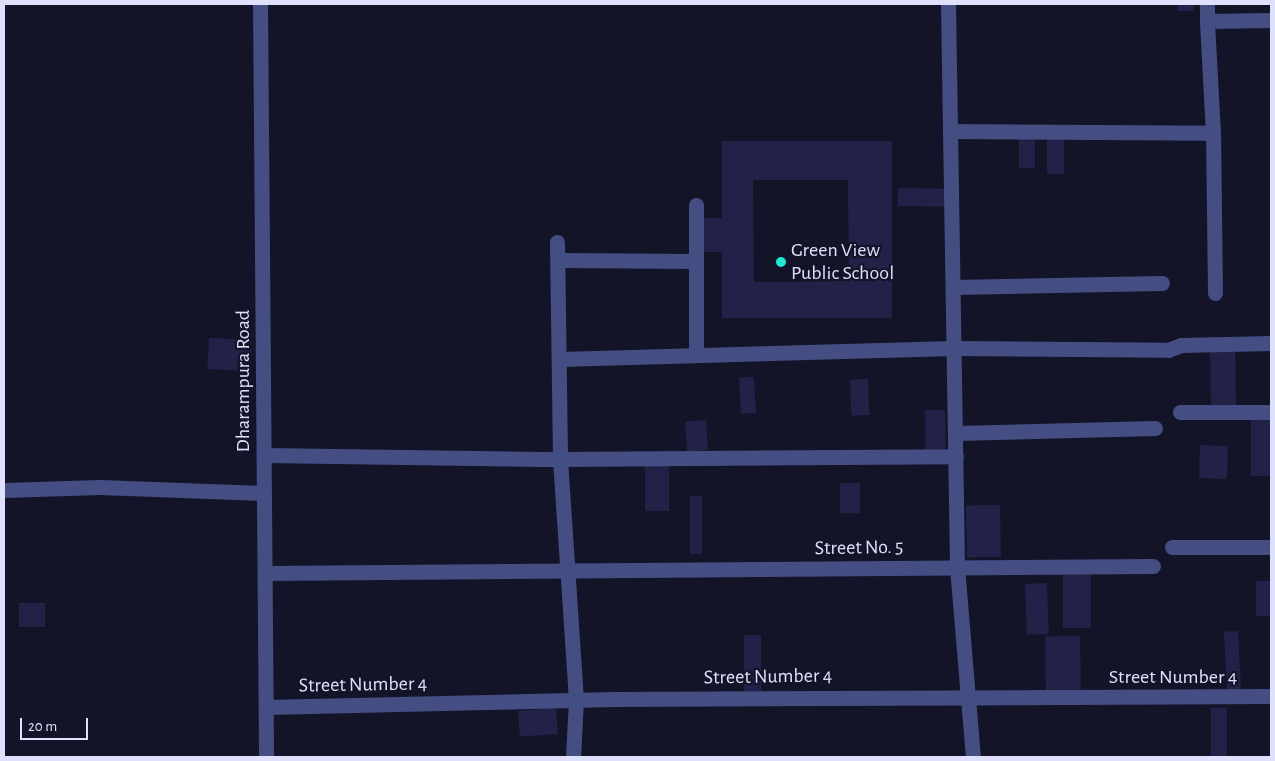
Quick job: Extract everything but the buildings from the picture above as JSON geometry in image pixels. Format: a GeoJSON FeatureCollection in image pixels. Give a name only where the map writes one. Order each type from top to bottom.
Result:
{"type":"FeatureCollection","features":[{"type":"Feature","properties":{"kind":"street","name":"Dharampura Road"},"geometry":{"type":"LineString","coordinates":[[260,4],[266,757]]}},
{"type":"Feature","properties":{"kind":"street"},"geometry":{"type":"LineString","coordinates":[[948,4],[958,567],[973,757]]}},
{"type":"Feature","properties":{"kind":"street"},"geometry":{"type":"LineString","coordinates":[[1207,4],[1213,133],[1215,292]]}},
{"type":"Feature","properties":{"kind":"street"},"geometry":{"type":"LineString","coordinates":[[1208,22],[1271,20]]}},
{"type":"Feature","properties":{"kind":"street"},"geometry":{"type":"LineString","coordinates":[[950,131],[1213,133]]}},
{"type":"Feature","properties":{"kind":"street"},"geometry":{"type":"LineString","coordinates":[[696,205],[696,356]]}},
{"type":"Feature","properties":{"kind":"street"},"geometry":{"type":"LineString","coordinates":[[557,242],[560,459],[576,700],[573,757]]}},
{"type":"Feature","properties":{"kind":"street"},"geometry":{"type":"LineString","coordinates":[[558,260],[696,261]]}},
{"type":"Feature","properties":{"kind":"street"},"geometry":{"type":"LineString","coordinates":[[953,287],[1162,283]]}},
{"type":"Feature","properties":{"kind":"street"},"geometry":{"type":"LineString","coordinates":[[560,360],[954,348],[1168,350],[1181,345],[1271,343]]}},
{"type":"Feature","properties":{"kind":"street"},"geometry":{"type":"LineString","coordinates":[[1180,412],[1271,412]]}},
{"type":"Feature","properties":{"kind":"street"},"geometry":{"type":"LineString","coordinates":[[955,433],[1155,428]]}},
{"type":"Feature","properties":{"kind":"street"},"geometry":{"type":"LineString","coordinates":[[264,455],[560,459],[956,456]]}},
{"type":"Feature","properties":{"kind":"street"},"geometry":{"type":"LineString","coordinates":[[4,490],[100,487],[264,493]]}},
{"type":"Feature","properties":{"kind":"street"},"geometry":{"type":"LineString","coordinates":[[1172,547],[1271,547]]}},
{"type":"Feature","properties":{"kind":"street","name":"Street No. 5"},"geometry":{"type":"LineString","coordinates":[[265,573],[1153,566]]}},
{"type":"Feature","properties":{"kind":"street","name":"Street Number 4"},"geometry":{"type":"LineString","coordinates":[[266,707],[576,700],[967,696],[1271,696]]}},
{"type":"Feature","properties":{"kind":"place","name":"Green View Public School"},"geometry":{"type":"Point","coordinates":[781,262]}}]}
